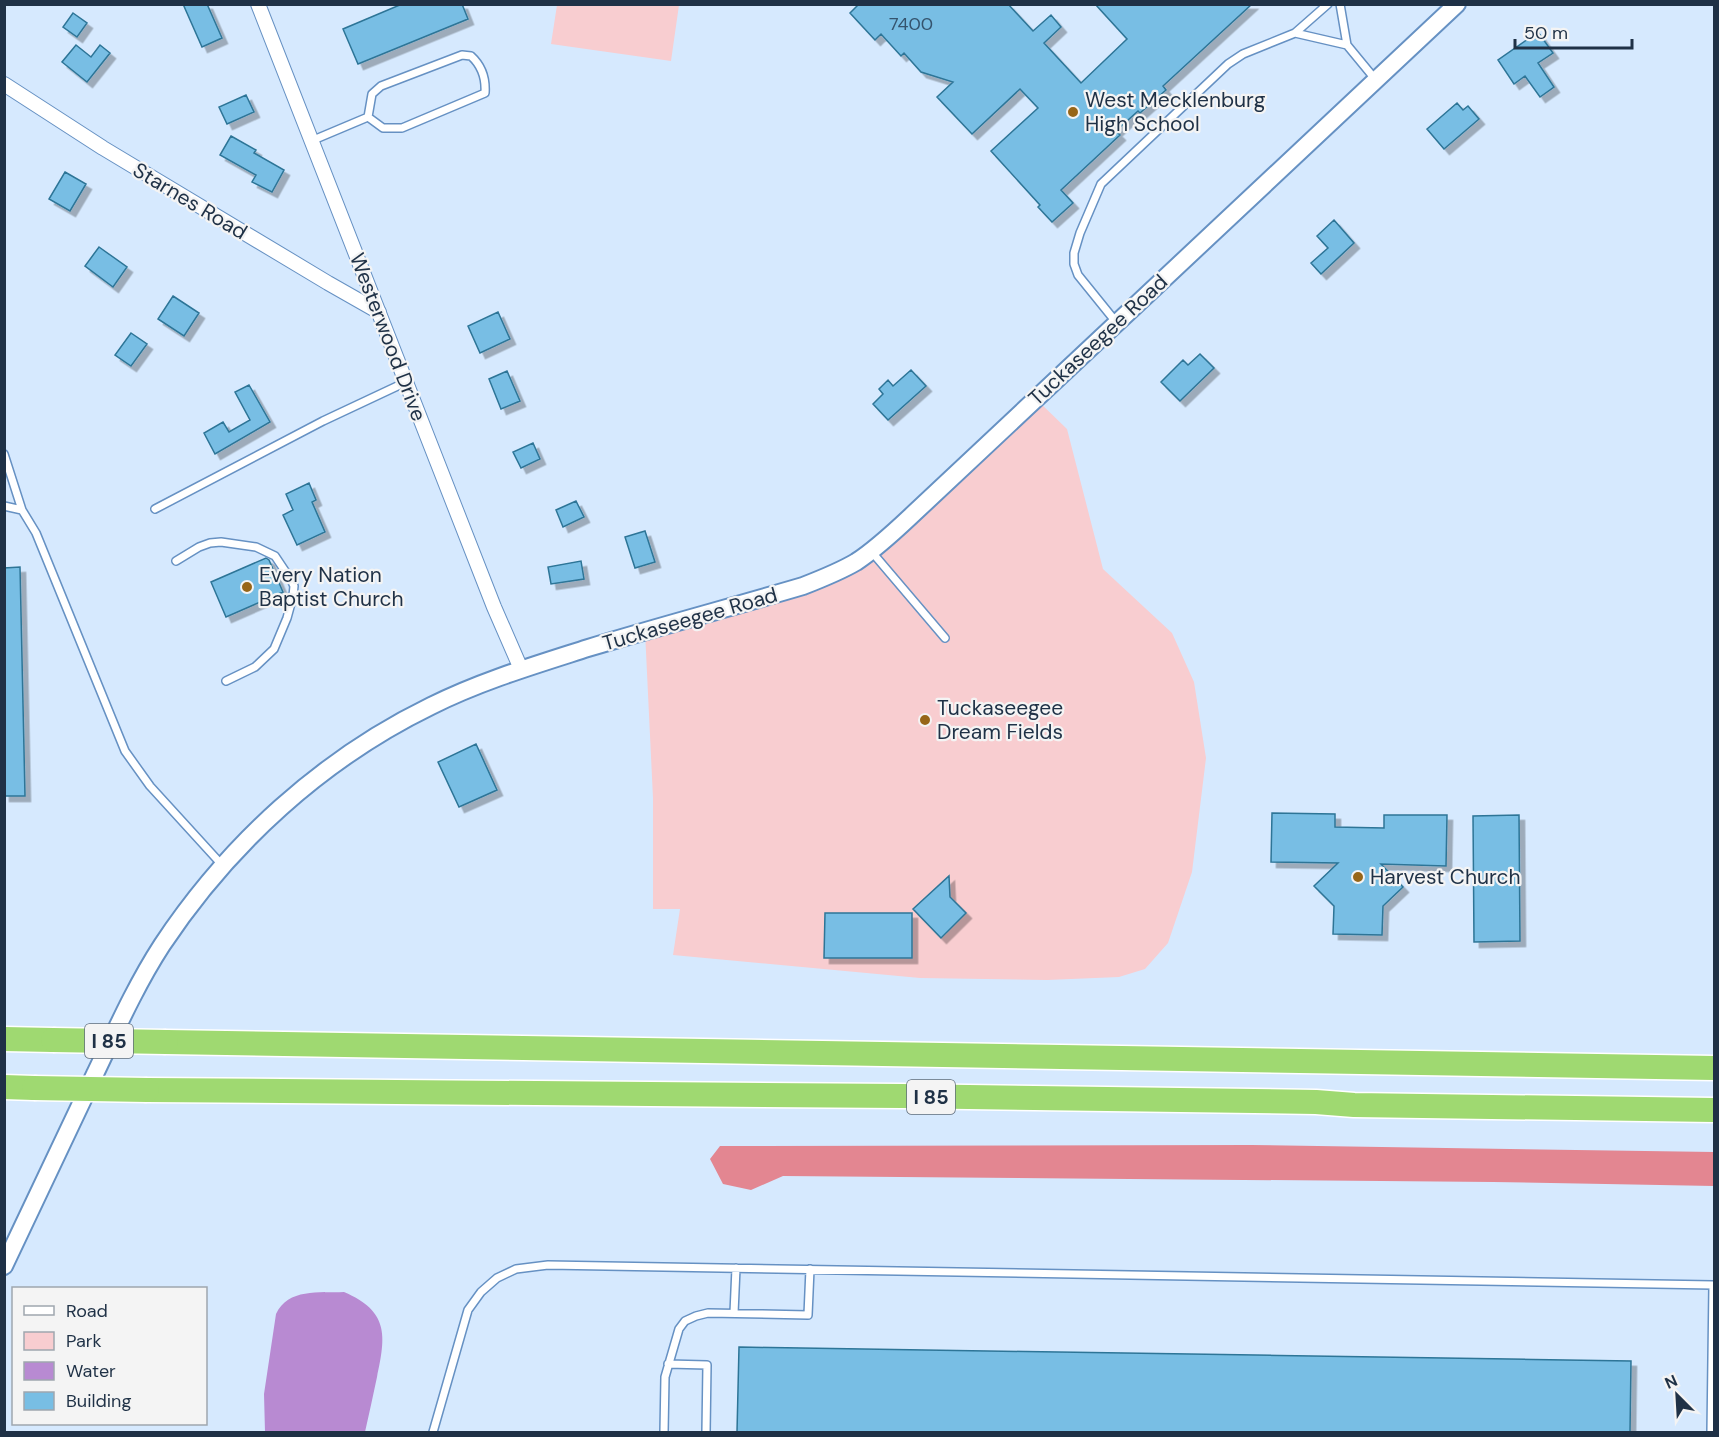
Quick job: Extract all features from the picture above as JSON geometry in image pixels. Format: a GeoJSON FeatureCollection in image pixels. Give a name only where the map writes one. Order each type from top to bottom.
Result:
{"type":"FeatureCollection","features":[{"type":"Feature","properties":{"kind":"highway","name":"I 85"},"geometry":{"type":"LineString","coordinates":[[4,1039],[1714,1068]]}},
{"type":"Feature","properties":{"kind":"highway","name":"I 85"},"geometry":{"type":"LineString","coordinates":[[4,1087],[1316,1102],[1354,1105],[1714,1110]]}},
{"type":"Feature","properties":{"kind":"street","name":"Westerwood Drive"},"geometry":{"type":"LineString","coordinates":[[258,4],[490,597],[521,669]]}},
{"type":"Feature","properties":{"kind":"street","name":"Tuckaseegee Road"},"geometry":{"type":"LineString","coordinates":[[5,1265],[129,1002],[162,946],[196,897],[278,808],[363,744],[431,705],[478,684],[521,669],[803,586],[857,561],[911,516],[1457,4]]}},
{"type":"Feature","properties":{"kind":"street","name":"Starnes Road"},"geometry":{"type":"LineString","coordinates":[[4,84],[103,148],[379,312]]}},
{"type":"Feature","properties":{"kind":"lane"},"geometry":{"type":"LineString","coordinates":[[1117,323],[1078,275],[1074,264],[1074,253],[1080,233],[1101,184],[1228,63],[1243,54],[1296,33],[1328,4]]}},
{"type":"Feature","properties":{"kind":"lane"},"geometry":{"type":"LineString","coordinates":[[1340,4],[1347,45],[1376,79]]}},
{"type":"Feature","properties":{"kind":"lane"},"geometry":{"type":"LineString","coordinates":[[1296,33],[1347,45]]}},
{"type":"Feature","properties":{"kind":"lane"},"geometry":{"type":"LineString","coordinates":[[462,55],[471,56],[483,72],[486,83],[485,93],[402,128],[383,128],[368,117],[372,94],[381,86],[462,55]]}},
{"type":"Feature","properties":{"kind":"lane"},"geometry":{"type":"LineString","coordinates":[[311,141],[368,117]]}},
{"type":"Feature","properties":{"kind":"lane"},"geometry":{"type":"LineString","coordinates":[[155,509],[323,421],[406,382]]}},
{"type":"Feature","properties":{"kind":"lane"},"geometry":{"type":"LineString","coordinates":[[4,454],[22,510],[36,533],[125,752],[150,786],[223,866]]}},
{"type":"Feature","properties":{"kind":"lane"},"geometry":{"type":"LineString","coordinates":[[4,506],[22,510]]}},
{"type":"Feature","properties":{"kind":"lane"},"geometry":{"type":"LineString","coordinates":[[176,561],[210,543],[221,542],[256,547],[275,556],[294,586],[287,618],[274,649],[255,667],[226,681]]}},
{"type":"Feature","properties":{"kind":"lane"},"geometry":{"type":"LineString","coordinates":[[871,551],[945,638]]}},
{"type":"Feature","properties":{"kind":"lane"},"geometry":{"type":"LineString","coordinates":[[433,1432],[468,1310],[481,1292],[497,1278],[516,1269],[548,1265],[1713,1285],[1711,1432]]}},
{"type":"Feature","properties":{"kind":"lane"},"geometry":{"type":"LineString","coordinates":[[734,1313],[736,1268]]}},
{"type":"Feature","properties":{"kind":"lane"},"geometry":{"type":"LineString","coordinates":[[664,1432],[664,1377],[679,1329],[685,1321],[708,1313],[808,1315],[810,1269]]}},
{"type":"Feature","properties":{"kind":"lane"},"geometry":{"type":"LineString","coordinates":[[668,1364],[707,1365],[706,1432]]}},
{"type":"Feature","properties":{"kind":"green space"},"geometry":{"type":"Polygon","coordinates":[[[557,5],[679,5],[671,61],[551,44],[557,5]]]}},
{"type":"Feature","properties":{"kind":"green space","name":"Tuckaseegee Dream Fields"},"geometry":{"type":"Polygon","coordinates":[[[1036,399],[1067,429],[1103,569],[1172,633],[1194,682],[1206,758],[1192,872],[1168,943],[1145,969],[1119,977],[1047,980],[920,978],[673,955],[680,909],[653,909],[653,798],[645,631],[857,561],[1036,399]]]}},
{"type":"Feature","properties":{"kind":"shaded area"},"geometry":{"type":"Polygon","coordinates":[[[1251,1145],[1714,1152],[1714,1186],[783,1176],[751,1190],[723,1184],[710,1159],[720,1146],[1251,1145]]]}},
{"type":"Feature","properties":{"kind":"water"},"geometry":{"type":"Polygon","coordinates":[[[344,1292],[359,1299],[369,1308],[377,1316],[381,1326],[382,1349],[365,1432],[265,1432],[264,1394],[276,1314],[281,1306],[296,1296],[344,1292]]]}},
{"type":"Feature","properties":{"kind":"building"},"geometry":{"type":"Polygon","coordinates":[[[183,4],[207,4],[222,38],[202,47],[183,4]]]}},
{"type":"Feature","properties":{"kind":"building"},"geometry":{"type":"Polygon","coordinates":[[[402,4],[462,4],[468,19],[358,64],[343,29],[402,4]]]}},
{"type":"Feature","properties":{"kind":"building","name":"West Mecklenburg High School"},"geometry":{"type":"Polygon","coordinates":[[[859,4],[1008,4],[1033,31],[1051,15],[1061,27],[1044,43],[1081,83],[1127,39],[1095,4],[1252,4],[1163,86],[1166,90],[1116,131],[1120,135],[1061,190],[1073,203],[1052,222],[1038,207],[1040,205],[991,151],[1038,108],[1020,89],[972,134],[937,97],[953,82],[921,72],[904,53],[901,56],[881,34],[875,40],[850,13],[859,4]]]}},
{"type":"Feature","properties":{"kind":"building"},"geometry":{"type":"Polygon","coordinates":[[[73,13],[87,23],[77,37],[63,27],[73,13]]]}},
{"type":"Feature","properties":{"kind":"building"},"geometry":{"type":"Polygon","coordinates":[[[1538,32],[1553,53],[1538,63],[1554,87],[1540,97],[1525,76],[1514,84],[1498,60],[1538,32]]]}},
{"type":"Feature","properties":{"kind":"building"},"geometry":{"type":"Polygon","coordinates":[[[76,45],[91,57],[100,45],[110,53],[87,82],[62,62],[76,45]]]}},
{"type":"Feature","properties":{"kind":"building"},"geometry":{"type":"Polygon","coordinates":[[[246,95],[254,112],[227,124],[219,107],[246,95]]]}},
{"type":"Feature","properties":{"kind":"building"},"geometry":{"type":"Polygon","coordinates":[[[1457,103],[1463,110],[1468,106],[1479,119],[1444,149],[1427,129],[1457,103]]]}},
{"type":"Feature","properties":{"kind":"building"},"geometry":{"type":"Polygon","coordinates":[[[231,136],[256,150],[254,153],[284,170],[272,192],[252,182],[256,175],[220,155],[231,136]]]}},
{"type":"Feature","properties":{"kind":"building"},"geometry":{"type":"Polygon","coordinates":[[[65,172],[86,184],[70,211],[49,199],[65,172]]]}},
{"type":"Feature","properties":{"kind":"building"},"geometry":{"type":"Polygon","coordinates":[[[1334,220],[1354,243],[1321,274],[1311,263],[1328,248],[1317,236],[1334,220]]]}},
{"type":"Feature","properties":{"kind":"building"},"geometry":{"type":"Polygon","coordinates":[[[99,247],[127,267],[113,287],[85,266],[99,247]]]}},
{"type":"Feature","properties":{"kind":"building"},"geometry":{"type":"Polygon","coordinates":[[[173,296],[199,313],[184,336],[158,319],[173,296]]]}},
{"type":"Feature","properties":{"kind":"building"},"geometry":{"type":"Polygon","coordinates":[[[498,312],[510,339],[480,353],[468,326],[498,312]]]}},
{"type":"Feature","properties":{"kind":"building"},"geometry":{"type":"Polygon","coordinates":[[[131,333],[147,344],[131,366],[115,355],[131,333]]]}},
{"type":"Feature","properties":{"kind":"building"},"geometry":{"type":"Polygon","coordinates":[[[1200,354],[1214,368],[1180,401],[1161,382],[1183,360],[1188,365],[1200,354]]]}},
{"type":"Feature","properties":{"kind":"building"},"geometry":{"type":"Polygon","coordinates":[[[911,370],[926,386],[888,420],[873,404],[883,394],[879,389],[888,380],[893,386],[911,370]]]}},
{"type":"Feature","properties":{"kind":"building"},"geometry":{"type":"Polygon","coordinates":[[[507,371],[520,401],[501,409],[489,379],[507,371]]]}},
{"type":"Feature","properties":{"kind":"building"},"geometry":{"type":"Polygon","coordinates":[[[249,385],[270,422],[215,454],[204,433],[223,422],[229,432],[250,420],[235,392],[249,385]]]}},
{"type":"Feature","properties":{"kind":"building"},"geometry":{"type":"Polygon","coordinates":[[[533,443],[540,459],[521,468],[513,452],[533,443]]]}},
{"type":"Feature","properties":{"kind":"building"},"geometry":{"type":"Polygon","coordinates":[[[309,483],[316,500],[312,502],[325,532],[297,545],[283,515],[293,510],[286,494],[309,483]]]}},
{"type":"Feature","properties":{"kind":"building"},"geometry":{"type":"Polygon","coordinates":[[[576,501],[584,517],[563,527],[556,510],[576,501]]]}},
{"type":"Feature","properties":{"kind":"building"},"geometry":{"type":"Polygon","coordinates":[[[645,531],[655,562],[635,568],[625,537],[645,531]]]}},
{"type":"Feature","properties":{"kind":"building","name":"Every Nation Baptist Church"},"geometry":{"type":"Polygon","coordinates":[[[266,558],[283,592],[226,617],[211,582],[266,558]]]}},
{"type":"Feature","properties":{"kind":"building"},"geometry":{"type":"Polygon","coordinates":[[[581,561],[584,579],[551,584],[548,567],[581,561]]]}},
{"type":"Feature","properties":{"kind":"building"},"geometry":{"type":"Polygon","coordinates":[[[20,567],[25,796],[4,796],[4,568],[20,567]]]}},
{"type":"Feature","properties":{"kind":"building"},"geometry":{"type":"Polygon","coordinates":[[[476,744],[497,790],[459,807],[438,762],[476,744]]]}},
{"type":"Feature","properties":{"kind":"building","name":"Harvest Church"},"geometry":{"type":"Polygon","coordinates":[[[1272,813],[1335,814],[1335,827],[1384,828],[1384,815],[1447,815],[1446,866],[1381,864],[1403,887],[1383,906],[1382,935],[1333,934],[1334,906],[1314,886],[1338,863],[1271,862],[1272,813]]]}},
{"type":"Feature","properties":{"kind":"building"},"geometry":{"type":"Polygon","coordinates":[[[1519,815],[1520,941],[1474,942],[1473,816],[1519,815]]]}},
{"type":"Feature","properties":{"kind":"building"},"geometry":{"type":"Polygon","coordinates":[[[949,876],[950,897],[966,913],[941,938],[913,909],[949,876]]]}},
{"type":"Feature","properties":{"kind":"building"},"geometry":{"type":"Polygon","coordinates":[[[825,913],[912,913],[912,958],[824,958],[825,913]]]}},
{"type":"Feature","properties":{"kind":"building"},"geometry":{"type":"Polygon","coordinates":[[[739,1347],[1631,1361],[1630,1432],[737,1432],[739,1347]]]}},
{"type":"Feature","properties":{"kind":"place","name":"West Mecklenburg High School"},"geometry":{"type":"Point","coordinates":[1073,112]}},
{"type":"Feature","properties":{"kind":"place","name":"Every Nation Baptist Church"},"geometry":{"type":"Point","coordinates":[247,587]}},
{"type":"Feature","properties":{"kind":"place","name":"Tuckaseegee Dream Fields"},"geometry":{"type":"Point","coordinates":[925,720]}},
{"type":"Feature","properties":{"kind":"place","name":"Harvest Church"},"geometry":{"type":"Point","coordinates":[1358,877]}}]}
